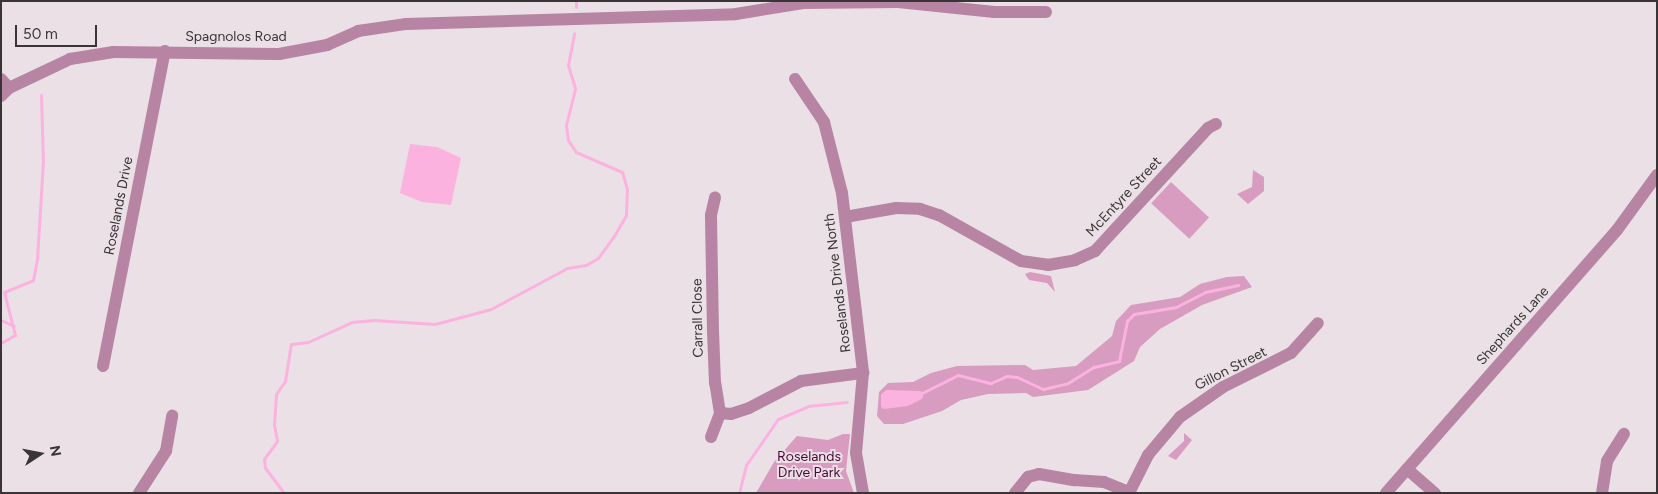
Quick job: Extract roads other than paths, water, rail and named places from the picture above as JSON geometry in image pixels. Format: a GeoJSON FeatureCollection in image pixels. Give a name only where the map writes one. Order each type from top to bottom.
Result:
{"type":"FeatureCollection","features":[{"type":"Feature","properties":{"kind":"street","name":"Spagnolos Road"},"geometry":{"type":"LineString","coordinates":[[4,88],[70,59],[139,52],[279,54],[327,45],[358,30],[378,27],[736,14],[803,3],[898,2],[994,12],[1046,12]]}},
{"type":"Feature","properties":{"kind":"street","name":"Roselands Drive"},"geometry":{"type":"LineString","coordinates":[[103,366],[165,52]]}},
{"type":"Feature","properties":{"kind":"street","name":"Roselands Drive North"},"geometry":{"type":"LineString","coordinates":[[795,78],[824,122],[836,161],[845,217],[863,373],[856,453],[863,493]]}},
{"type":"Feature","properties":{"kind":"street","name":"McEntyre Street"},"geometry":{"type":"LineString","coordinates":[[845,217],[896,208],[920,209],[938,215],[1021,261],[1048,266],[1075,260],[1095,251],[1208,128],[1216,124]]}},
{"type":"Feature","properties":{"kind":"street","name":"Shephards Lane"},"geometry":{"type":"LineString","coordinates":[[1386,493],[1617,230],[1657,175]]}},
{"type":"Feature","properties":{"kind":"street","name":"Carrall Close"},"geometry":{"type":"LineString","coordinates":[[715,197],[711,215],[715,383],[720,413]]}},
{"type":"Feature","properties":{"kind":"street","name":"Gillon Street"},"geometry":{"type":"LineString","coordinates":[[1129,492],[1148,455],[1180,417],[1223,387],[1292,353],[1318,323]]}},
{"type":"Feature","properties":{"kind":"street"},"geometry":{"type":"LineString","coordinates":[[711,437],[720,413],[749,408],[801,381],[863,373]]}},
{"type":"Feature","properties":{"kind":"street"},"geometry":{"type":"LineString","coordinates":[[139,493],[166,451],[172,416]]}},
{"type":"Feature","properties":{"kind":"street"},"geometry":{"type":"LineString","coordinates":[[1602,493],[1607,461],[1624,434]]}},
{"type":"Feature","properties":{"kind":"street"},"geometry":{"type":"LineString","coordinates":[[1406,469],[1435,493]]}},
{"type":"Feature","properties":{"kind":"street"},"geometry":{"type":"LineString","coordinates":[[1015,493],[1028,477],[1039,474],[1074,480],[1104,482],[1129,492]]}},
{"type":"Feature","properties":{"kind":"waterway"},"geometry":{"type":"LineString","coordinates":[[576,1],[576,7]]}},
{"type":"Feature","properties":{"kind":"waterway"},"geometry":{"type":"LineString","coordinates":[[284,493],[265,468],[264,459],[277,441],[274,424],[276,394],[285,381],[291,344],[308,342],[352,322],[374,320],[435,324],[491,309],[567,268],[586,265],[598,258],[614,236],[626,215],[627,189],[622,172],[576,152],[568,140],[566,125],[575,88],[568,65],[574,34]]}},
{"type":"Feature","properties":{"kind":"waterway"},"geometry":{"type":"LineString","coordinates":[[1,343],[15,335],[4,292],[33,280],[37,259],[43,162],[41,95]]}},
{"type":"Feature","properties":{"kind":"waterway"},"geometry":{"type":"LineString","coordinates":[[922,393],[958,375],[991,383],[1007,376],[1017,377],[1043,389],[1068,383],[1094,367],[1119,361],[1127,321],[1134,314],[1176,307],[1205,292],[1238,285]]}},
{"type":"Feature","properties":{"kind":"waterway"},"geometry":{"type":"LineString","coordinates":[[1,320],[14,326]]}},
{"type":"Feature","properties":{"kind":"waterway"},"geometry":{"type":"LineString","coordinates":[[739,493],[746,465],[778,419],[808,406],[847,402]]}},
{"type":"Feature","properties":{"kind":"park label","name":"Roselands Drive Park"},"geometry":{"type":"Point","coordinates":[809,466]}}]}
